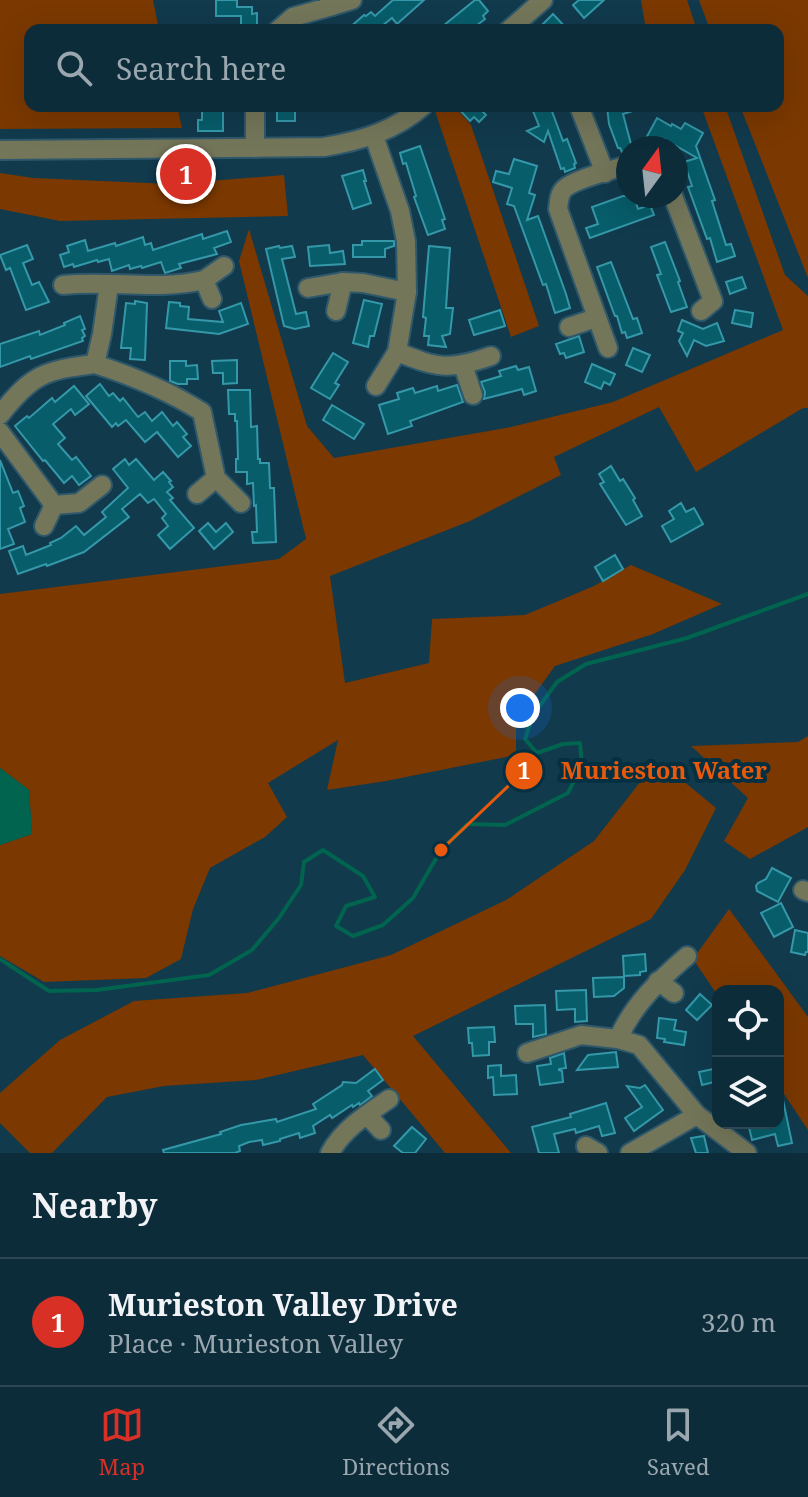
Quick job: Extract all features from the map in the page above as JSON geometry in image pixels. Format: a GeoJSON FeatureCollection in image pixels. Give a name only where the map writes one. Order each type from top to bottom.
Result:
{"type":"FeatureCollection","features":[{"type":"Feature","properties":{"kind":"street"},"geometry":{"type":"LineString","coordinates":[[285,24],[293,17],[331,3],[352,0]]}},
{"type":"Feature","properties":{"kind":"street"},"geometry":{"type":"LineString","coordinates":[[517,24],[543,0]]}},
{"type":"Feature","properties":{"kind":"street"},"geometry":{"type":"LineString","coordinates":[[255,112],[255,148]]}},
{"type":"Feature","properties":{"kind":"street"},"geometry":{"type":"LineString","coordinates":[[0,150],[324,147],[374,136],[414,112]]}},
{"type":"Feature","properties":{"kind":"street"},"geometry":{"type":"LineString","coordinates":[[581,112],[605,173]]}},
{"type":"Feature","properties":{"kind":"street"},"geometry":{"type":"LineString","coordinates":[[374,136],[400,211],[406,241],[407,292],[397,352],[376,386]]}},
{"type":"Feature","properties":{"kind":"street"},"geometry":{"type":"LineString","coordinates":[[608,348],[558,209],[563,190],[616,169]]}},
{"type":"Feature","properties":{"kind":"street"},"geometry":{"type":"LineString","coordinates":[[678,208],[713,301],[701,311]]}},
{"type":"Feature","properties":{"kind":"street"},"geometry":{"type":"LineString","coordinates":[[63,285],[182,285],[204,280],[224,266]]}},
{"type":"Feature","properties":{"kind":"street"},"geometry":{"type":"LineString","coordinates":[[204,280],[212,299]]}},
{"type":"Feature","properties":{"kind":"street"},"geometry":{"type":"LineString","coordinates":[[308,288],[343,282],[407,292]]}},
{"type":"Feature","properties":{"kind":"street"},"geometry":{"type":"LineString","coordinates":[[336,311],[343,282]]}},
{"type":"Feature","properties":{"kind":"street"},"geometry":{"type":"LineString","coordinates":[[95,364],[109,285]]}},
{"type":"Feature","properties":{"kind":"street"},"geometry":{"type":"LineString","coordinates":[[569,327],[596,318]]}},
{"type":"Feature","properties":{"kind":"street"},"geometry":{"type":"LineString","coordinates":[[397,352],[440,366],[463,365],[491,356]]}},
{"type":"Feature","properties":{"kind":"street"},"geometry":{"type":"LineString","coordinates":[[0,415],[19,391],[38,376],[69,367],[95,364],[125,374],[202,412],[216,478],[241,503]]}},
{"type":"Feature","properties":{"kind":"street"},"geometry":{"type":"LineString","coordinates":[[463,365],[473,395]]}},
{"type":"Feature","properties":{"kind":"street"},"geometry":{"type":"LineString","coordinates":[[0,432],[54,505]]}},
{"type":"Feature","properties":{"kind":"street"},"geometry":{"type":"LineString","coordinates":[[197,494],[216,478]]}},
{"type":"Feature","properties":{"kind":"street"},"geometry":{"type":"LineString","coordinates":[[54,505],[79,503],[102,485]]}},
{"type":"Feature","properties":{"kind":"street"},"geometry":{"type":"LineString","coordinates":[[44,526],[54,505]]}},
{"type":"Feature","properties":{"kind":"street"},"geometry":{"type":"LineString","coordinates":[[618,1039],[625,1023],[658,981],[687,956]]}},
{"type":"Feature","properties":{"kind":"street"},"geometry":{"type":"LineString","coordinates":[[658,981],[674,993]]}},
{"type":"Feature","properties":{"kind":"street"},"geometry":{"type":"LineString","coordinates":[[527,1053],[581,1035],[639,1045],[697,1115],[747,1153]]}},
{"type":"Feature","properties":{"kind":"street"},"geometry":{"type":"LineString","coordinates":[[330,1153],[348,1129],[389,1099]]}},
{"type":"Feature","properties":{"kind":"street"},"geometry":{"type":"LineString","coordinates":[[367,1115],[381,1130]]}},
{"type":"Feature","properties":{"kind":"street"},"geometry":{"type":"LineString","coordinates":[[630,1153],[697,1115]]}},
{"type":"Feature","properties":{"kind":"shaded area"},"geometry":{"type":"Polygon","coordinates":[[[0,0],[153,0],[158,24],[24,24],[24,112],[178,112],[182,128],[0,129],[0,0]]]}},
{"type":"Feature","properties":{"kind":"shaded area"},"geometry":{"type":"Polygon","coordinates":[[[641,0],[687,0],[695,24],[645,24],[641,0]]]}},
{"type":"Feature","properties":{"kind":"shaded area"},"geometry":{"type":"Polygon","coordinates":[[[699,0],[808,0],[808,278],[742,112],[784,112],[784,24],[708,24],[699,0]]]}},
{"type":"Feature","properties":{"kind":"shaded area"},"geometry":{"type":"Polygon","coordinates":[[[435,112],[459,112],[471,125],[539,326],[511,337],[435,112]]]}},
{"type":"Feature","properties":{"kind":"shaded area"},"geometry":{"type":"Polygon","coordinates":[[[703,112],[727,112],[785,275],[808,296],[808,408],[803,408],[696,472],[659,407],[554,457],[561,475],[470,521],[330,576],[345,683],[429,663],[432,619],[525,615],[594,586],[631,565],[722,604],[653,634],[555,666],[516,720],[516,755],[327,790],[338,740],[268,783],[287,817],[265,837],[210,868],[193,909],[181,959],[146,978],[44,982],[0,956],[0,845],[32,834],[29,790],[0,768],[0,594],[279,559],[306,539],[239,261],[249,229],[307,426],[334,458],[511,427],[613,402],[783,330],[703,112]]]}},
{"type":"Feature","properties":{"kind":"shaded area"},"geometry":{"type":"Polygon","coordinates":[[[0,173],[33,178],[171,184],[284,175],[288,216],[60,221],[0,209],[0,173]]]}},
{"type":"Feature","properties":{"kind":"shaded area"},"geometry":{"type":"Polygon","coordinates":[[[808,736],[808,827],[750,859],[724,841],[748,798],[691,746],[798,742],[808,736]]]}},
{"type":"Feature","properties":{"kind":"shaded area"},"geometry":{"type":"Polygon","coordinates":[[[0,768],[29,790],[32,834],[0,845],[0,768]]]}},
{"type":"Feature","properties":{"kind":"shaded area"},"geometry":{"type":"Polygon","coordinates":[[[651,768],[682,780],[716,808],[685,870],[651,919],[413,1036],[511,1153],[445,1153],[363,1055],[256,1080],[164,1086],[107,1097],[52,1153],[30,1153],[0,1123],[0,1093],[60,1040],[134,1001],[247,993],[391,955],[506,900],[594,841],[651,768]]]}},
{"type":"Feature","properties":{"kind":"shaded area"},"geometry":{"type":"Polygon","coordinates":[[[729,909],[808,1017],[808,1130],[784,1094],[784,985],[712,987],[693,959],[729,909]]]}},
{"type":"Feature","properties":{"kind":"building"},"geometry":{"type":"Polygon","coordinates":[[[216,0],[237,0],[237,7],[252,7],[252,14],[257,13],[257,24],[241,24],[241,16],[216,16],[216,0]]]}},
{"type":"Feature","properties":{"kind":"building"},"geometry":{"type":"Polygon","coordinates":[[[393,0],[424,0],[397,24],[392,18],[384,24],[354,24],[371,12],[375,16],[393,0]]]}},
{"type":"Feature","properties":{"kind":"building"},"geometry":{"type":"Polygon","coordinates":[[[475,0],[479,0],[488,11],[483,16],[485,19],[478,24],[445,24],[475,0]]]}},
{"type":"Feature","properties":{"kind":"building"},"geometry":{"type":"Polygon","coordinates":[[[579,0],[604,0],[584,18],[573,5],[579,0]]]}},
{"type":"Feature","properties":{"kind":"building"},"geometry":{"type":"Polygon","coordinates":[[[553,14],[562,24],[543,24],[553,14]]]}},
{"type":"Feature","properties":{"kind":"building"},"geometry":{"type":"Polygon","coordinates":[[[202,112],[223,112],[223,131],[198,131],[198,120],[202,120],[202,112]]]}},
{"type":"Feature","properties":{"kind":"building"},"geometry":{"type":"Polygon","coordinates":[[[277,112],[295,112],[295,121],[277,121],[277,112]]]}},
{"type":"Feature","properties":{"kind":"building"},"geometry":{"type":"Polygon","coordinates":[[[462,112],[483,112],[486,115],[479,122],[474,117],[470,121],[462,112]]]}},
{"type":"Feature","properties":{"kind":"building"},"geometry":{"type":"Polygon","coordinates":[[[533,112],[552,112],[563,141],[567,139],[575,168],[565,172],[564,168],[561,169],[548,131],[544,142],[527,131],[539,126],[533,112]]]}},
{"type":"Feature","properties":{"kind":"building"},"geometry":{"type":"Polygon","coordinates":[[[608,112],[630,112],[623,114],[629,136],[616,136],[616,143],[608,112]]]}},
{"type":"Feature","properties":{"kind":"building"},"geometry":{"type":"Polygon","coordinates":[[[657,118],[681,129],[685,123],[703,133],[696,146],[715,200],[712,201],[726,245],[731,244],[735,256],[717,262],[710,238],[707,239],[688,187],[692,186],[688,161],[697,158],[688,153],[688,136],[647,136],[657,118]]]}},
{"type":"Feature","properties":{"kind":"building"},"geometry":{"type":"Polygon","coordinates":[[[420,146],[445,219],[442,220],[445,229],[428,235],[406,163],[403,164],[400,153],[420,146]]]}},
{"type":"Feature","properties":{"kind":"building"},"geometry":{"type":"Polygon","coordinates":[[[514,159],[537,166],[529,193],[535,195],[527,220],[538,216],[566,294],[570,308],[555,313],[514,206],[507,204],[512,188],[493,182],[496,171],[509,174],[514,159]]]}},
{"type":"Feature","properties":{"kind":"building"},"geometry":{"type":"Polygon","coordinates":[[[363,170],[371,203],[353,209],[342,176],[363,170]]]}},
{"type":"Feature","properties":{"kind":"building"},"geometry":{"type":"Polygon","coordinates":[[[616,198],[616,208],[651,208],[654,215],[590,238],[586,228],[598,224],[592,207],[616,198]]]}},
{"type":"Feature","properties":{"kind":"building"},"geometry":{"type":"Polygon","coordinates":[[[227,231],[231,242],[214,248],[217,254],[179,264],[181,268],[165,273],[161,262],[142,268],[130,269],[129,265],[112,271],[109,259],[64,267],[60,255],[69,252],[67,246],[85,240],[88,251],[143,237],[145,245],[151,243],[153,250],[202,234],[203,239],[227,231]]]}},
{"type":"Feature","properties":{"kind":"building"},"geometry":{"type":"Polygon","coordinates":[[[362,241],[394,241],[394,246],[385,249],[385,257],[353,257],[353,245],[362,245],[362,241]]]}},
{"type":"Feature","properties":{"kind":"building"},"geometry":{"type":"Polygon","coordinates":[[[665,242],[687,307],[671,312],[657,275],[661,274],[651,247],[665,242]]]}},
{"type":"Feature","properties":{"kind":"building"},"geometry":{"type":"Polygon","coordinates":[[[27,245],[33,259],[23,263],[32,285],[39,282],[49,302],[26,310],[10,268],[6,270],[0,255],[27,245]]]}},
{"type":"Feature","properties":{"kind":"building"},"geometry":{"type":"Polygon","coordinates":[[[329,245],[330,253],[343,251],[345,264],[310,266],[308,247],[329,245]]]}},
{"type":"Feature","properties":{"kind":"building"},"geometry":{"type":"Polygon","coordinates":[[[292,246],[295,257],[282,259],[296,314],[306,312],[309,326],[295,329],[284,326],[266,249],[292,246]]]}},
{"type":"Feature","properties":{"kind":"building"},"geometry":{"type":"Polygon","coordinates":[[[429,246],[450,248],[446,308],[453,308],[450,334],[442,336],[446,347],[428,345],[429,336],[424,336],[429,246]]]}},
{"type":"Feature","properties":{"kind":"building"},"geometry":{"type":"Polygon","coordinates":[[[611,262],[633,319],[637,318],[642,333],[627,338],[625,332],[622,333],[597,267],[611,262]]]}},
{"type":"Feature","properties":{"kind":"building"},"geometry":{"type":"Polygon","coordinates":[[[742,277],[746,288],[730,294],[726,282],[742,277]]]}},
{"type":"Feature","properties":{"kind":"building"},"geometry":{"type":"Polygon","coordinates":[[[364,300],[382,304],[368,347],[353,343],[364,300]]]}},
{"type":"Feature","properties":{"kind":"building"},"geometry":{"type":"Polygon","coordinates":[[[135,301],[147,303],[145,360],[130,359],[131,348],[121,348],[126,303],[135,304],[135,301]]]}},
{"type":"Feature","properties":{"kind":"building"},"geometry":{"type":"Polygon","coordinates":[[[169,302],[189,307],[188,319],[223,322],[219,311],[241,303],[248,324],[219,334],[166,328],[169,302]]]}},
{"type":"Feature","properties":{"kind":"building"},"geometry":{"type":"Polygon","coordinates":[[[500,310],[505,326],[474,335],[469,320],[500,310]]]}},
{"type":"Feature","properties":{"kind":"building"},"geometry":{"type":"Polygon","coordinates":[[[735,310],[753,313],[751,327],[732,323],[735,310]]]}},
{"type":"Feature","properties":{"kind":"building"},"geometry":{"type":"Polygon","coordinates":[[[80,316],[85,329],[82,330],[85,336],[83,341],[0,367],[0,344],[39,331],[40,335],[80,316]]]}},
{"type":"Feature","properties":{"kind":"building"},"geometry":{"type":"Polygon","coordinates":[[[682,320],[703,329],[717,323],[724,341],[706,346],[694,340],[687,356],[679,341],[683,333],[678,331],[682,320]]]}},
{"type":"Feature","properties":{"kind":"building"},"geometry":{"type":"Polygon","coordinates":[[[579,336],[584,352],[566,358],[564,353],[560,354],[556,344],[579,336]]]}},
{"type":"Feature","properties":{"kind":"building"},"geometry":{"type":"Polygon","coordinates":[[[633,348],[650,355],[642,372],[626,365],[633,348]]]}},
{"type":"Feature","properties":{"kind":"building"},"geometry":{"type":"Polygon","coordinates":[[[333,353],[348,362],[335,383],[339,385],[330,399],[311,388],[333,353]]]}},
{"type":"Feature","properties":{"kind":"building"},"geometry":{"type":"Polygon","coordinates":[[[237,360],[237,383],[223,384],[223,373],[213,373],[212,361],[237,360]]]}},
{"type":"Feature","properties":{"kind":"building"},"geometry":{"type":"Polygon","coordinates":[[[170,361],[186,361],[186,366],[197,365],[198,379],[187,379],[187,384],[170,381],[170,361]]]}},
{"type":"Feature","properties":{"kind":"building"},"geometry":{"type":"Polygon","coordinates":[[[592,364],[615,374],[610,385],[604,382],[601,389],[585,382],[592,364]]]}},
{"type":"Feature","properties":{"kind":"building"},"geometry":{"type":"Polygon","coordinates":[[[516,366],[518,370],[529,367],[536,391],[524,395],[522,389],[484,399],[481,382],[501,376],[499,371],[516,366]]]}},
{"type":"Feature","properties":{"kind":"building"},"geometry":{"type":"Polygon","coordinates":[[[100,384],[109,396],[113,393],[120,401],[123,398],[138,417],[145,412],[152,421],[162,412],[173,426],[177,422],[187,434],[183,437],[191,446],[178,457],[157,432],[145,442],[126,420],[112,427],[86,396],[100,384]]]}},
{"type":"Feature","properties":{"kind":"building"},"geometry":{"type":"Polygon","coordinates":[[[457,385],[463,402],[410,421],[412,426],[388,434],[379,405],[399,399],[397,393],[413,388],[415,393],[437,386],[438,391],[457,385]]]}},
{"type":"Feature","properties":{"kind":"building"},"geometry":{"type":"Polygon","coordinates":[[[74,386],[89,404],[75,415],[71,409],[53,424],[65,438],[58,444],[72,460],[76,457],[91,476],[79,485],[72,476],[64,483],[15,426],[52,398],[55,402],[74,386]]]}},
{"type":"Feature","properties":{"kind":"building"},"geometry":{"type":"Polygon","coordinates":[[[228,390],[250,390],[251,427],[257,426],[258,459],[260,463],[269,463],[270,488],[274,488],[276,542],[253,543],[252,532],[257,532],[253,483],[247,484],[247,472],[236,472],[237,421],[235,414],[229,414],[228,390]]]}},
{"type":"Feature","properties":{"kind":"building"},"geometry":{"type":"Polygon","coordinates":[[[332,405],[364,424],[354,439],[323,420],[332,405]]]}},
{"type":"Feature","properties":{"kind":"building"},"geometry":{"type":"Polygon","coordinates":[[[125,459],[129,465],[136,459],[154,480],[163,472],[173,487],[167,492],[173,498],[170,500],[194,528],[170,549],[158,535],[168,526],[162,518],[166,514],[154,499],[148,503],[140,494],[122,509],[129,517],[84,552],[18,574],[9,551],[23,546],[26,555],[51,545],[76,526],[84,535],[106,517],[102,512],[128,488],[113,469],[125,459]]]}},
{"type":"Feature","properties":{"kind":"building"},"geometry":{"type":"Polygon","coordinates":[[[0,460],[13,493],[18,491],[24,506],[20,508],[25,522],[8,529],[14,544],[0,549],[0,460]]]}},
{"type":"Feature","properties":{"kind":"building"},"geometry":{"type":"Polygon","coordinates":[[[611,466],[635,498],[633,500],[642,516],[626,525],[600,484],[604,482],[599,474],[611,466]]]}},
{"type":"Feature","properties":{"kind":"building"},"geometry":{"type":"Polygon","coordinates":[[[681,503],[686,512],[694,508],[703,524],[671,542],[662,526],[674,519],[669,511],[681,503]]]}},
{"type":"Feature","properties":{"kind":"building"},"geometry":{"type":"Polygon","coordinates":[[[208,523],[216,532],[226,523],[233,532],[214,549],[199,531],[208,523]]]}},
{"type":"Feature","properties":{"kind":"building"},"geometry":{"type":"Polygon","coordinates":[[[615,555],[623,569],[603,581],[595,567],[615,555]]]}},
{"type":"Feature","properties":{"kind":"building"},"geometry":{"type":"Polygon","coordinates":[[[772,868],[791,878],[778,902],[757,891],[756,886],[766,879],[772,868]]]}},
{"type":"Feature","properties":{"kind":"building"},"geometry":{"type":"Polygon","coordinates":[[[781,903],[793,927],[774,937],[761,913],[781,903]]]}},
{"type":"Feature","properties":{"kind":"building"},"geometry":{"type":"Polygon","coordinates":[[[795,930],[808,933],[808,952],[805,955],[791,952],[795,930]]]}},
{"type":"Feature","properties":{"kind":"building"},"geometry":{"type":"Polygon","coordinates":[[[645,954],[646,971],[640,972],[640,975],[624,976],[623,956],[645,954]]]}},
{"type":"Feature","properties":{"kind":"building"},"geometry":{"type":"Polygon","coordinates":[[[624,977],[624,988],[614,996],[594,997],[593,978],[624,977]]]}},
{"type":"Feature","properties":{"kind":"building"},"geometry":{"type":"Polygon","coordinates":[[[586,990],[587,1021],[575,1022],[575,1009],[557,1010],[556,991],[586,990]]]}},
{"type":"Feature","properties":{"kind":"building"},"geometry":{"type":"Polygon","coordinates":[[[700,994],[712,1005],[697,1020],[686,1010],[700,994]]]}},
{"type":"Feature","properties":{"kind":"building"},"geometry":{"type":"Polygon","coordinates":[[[545,1005],[546,1034],[533,1037],[533,1024],[516,1024],[515,1006],[545,1005]]]}},
{"type":"Feature","properties":{"kind":"building"},"geometry":{"type":"Polygon","coordinates":[[[659,1018],[676,1020],[674,1030],[686,1032],[684,1045],[657,1038],[659,1018]]]}},
{"type":"Feature","properties":{"kind":"building"},"geometry":{"type":"Polygon","coordinates":[[[494,1027],[495,1042],[489,1042],[489,1055],[473,1056],[468,1028],[494,1027]]]}},
{"type":"Feature","properties":{"kind":"building"},"geometry":{"type":"Polygon","coordinates":[[[616,1052],[618,1067],[577,1070],[588,1055],[616,1052]]]}},
{"type":"Feature","properties":{"kind":"building"},"geometry":{"type":"Polygon","coordinates":[[[564,1053],[566,1068],[559,1069],[563,1082],[540,1085],[537,1066],[551,1064],[550,1058],[564,1053]]]}},
{"type":"Feature","properties":{"kind":"building"},"geometry":{"type":"Polygon","coordinates":[[[501,1065],[501,1076],[516,1075],[517,1094],[494,1095],[493,1077],[488,1078],[488,1066],[501,1065]]]}},
{"type":"Feature","properties":{"kind":"building"},"geometry":{"type":"Polygon","coordinates":[[[375,1069],[383,1080],[368,1091],[372,1096],[360,1105],[352,1105],[313,1126],[315,1133],[300,1138],[299,1133],[263,1145],[262,1140],[249,1142],[239,1146],[240,1151],[235,1153],[164,1153],[163,1150],[221,1134],[241,1125],[276,1119],[277,1122],[316,1109],[313,1104],[343,1082],[356,1083],[375,1069]]]}},
{"type":"Feature","properties":{"kind":"building"},"geometry":{"type":"Polygon","coordinates":[[[712,1069],[712,1082],[702,1085],[699,1072],[712,1069]]]}},
{"type":"Feature","properties":{"kind":"building"},"geometry":{"type":"Polygon","coordinates":[[[645,1085],[663,1110],[634,1131],[625,1118],[642,1107],[627,1086],[640,1088],[645,1085]]]}},
{"type":"Feature","properties":{"kind":"building"},"geometry":{"type":"Polygon","coordinates":[[[606,1103],[615,1133],[602,1136],[599,1126],[576,1133],[575,1129],[554,1134],[559,1153],[539,1153],[532,1127],[571,1117],[570,1114],[606,1103]]]}},
{"type":"Feature","properties":{"kind":"building"},"geometry":{"type":"Polygon","coordinates":[[[784,1105],[792,1143],[778,1146],[775,1134],[752,1140],[749,1129],[784,1129],[784,1105]]]}},
{"type":"Feature","properties":{"kind":"building"},"geometry":{"type":"Polygon","coordinates":[[[412,1127],[426,1139],[415,1153],[403,1153],[394,1146],[412,1127]]]}},
{"type":"Feature","properties":{"kind":"building"},"geometry":{"type":"Polygon","coordinates":[[[704,1136],[708,1153],[696,1153],[691,1138],[704,1136]]]}},
{"type":"Feature","properties":{"kind":"waterway"},"geometry":{"type":"LineString","coordinates":[[0,959],[49,991],[97,990],[209,975],[252,950],[301,885],[304,862],[323,850],[363,876],[375,897],[346,906],[336,926],[353,936],[383,925],[413,898],[441,850],[468,824],[505,825],[568,793],[582,765],[580,743],[563,744],[537,753],[525,739],[533,715],[557,682],[586,664],[687,638],[808,594]]}},
{"type":"Feature","properties":{"kind":"place","name":"Murieston Valley Drive"},"geometry":{"type":"Point","coordinates":[186,174]}},
{"type":"Feature","properties":{"kind":"place","name":"Murieston Water"},"geometry":{"type":"Point","coordinates":[441,850]}}]}
